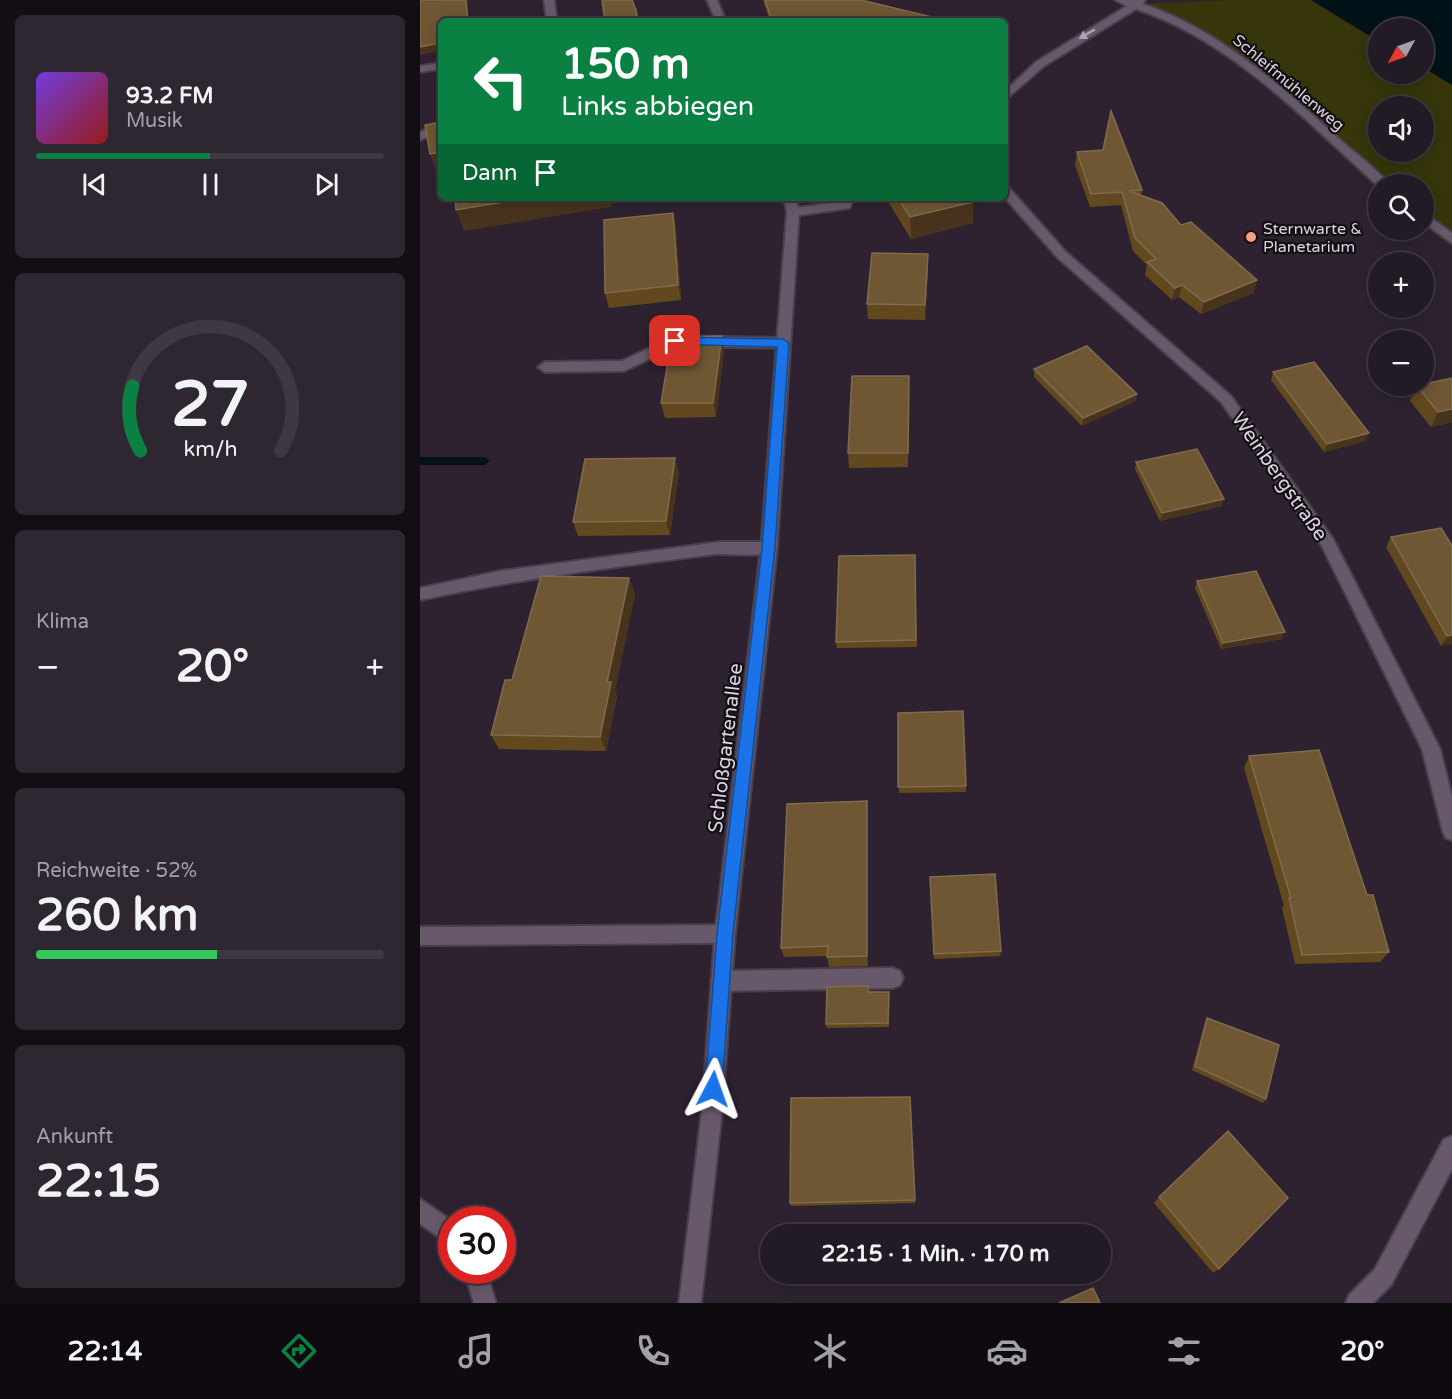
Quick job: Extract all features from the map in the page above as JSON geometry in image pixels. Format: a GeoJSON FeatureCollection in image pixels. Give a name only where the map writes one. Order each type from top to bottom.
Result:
{"type":"FeatureCollection","features":[{"type":"Feature","properties":{"kind":"street"},"geometry":{"type":"LineString","coordinates":[[549,0],[552,18]]}},
{"type":"Feature","properties":{"kind":"street"},"geometry":{"type":"LineString","coordinates":[[712,0],[720,18]]}},
{"type":"Feature","properties":{"kind":"street","name":"Schleifmühlenweg"},"geometry":{"type":"LineString","coordinates":[[1120,0],[1140,2],[1218,45],[1371,174]]}},
{"type":"Feature","properties":{"kind":"street"},"geometry":{"type":"LineString","coordinates":[[1008,94],[1040,64],[1140,2]]}},
{"type":"Feature","properties":{"kind":"street"},"geometry":{"type":"LineString","coordinates":[[420,69],[438,66]]}},
{"type":"Feature","properties":{"kind":"street"},"geometry":{"type":"LineString","coordinates":[[420,137],[438,128]]}},
{"type":"Feature","properties":{"kind":"street","name":"Weinbergstraße"},"geometry":{"type":"LineString","coordinates":[[1008,194],[1062,255],[1226,399],[1328,543],[1431,749],[1452,832]]}},
{"type":"Feature","properties":{"kind":"street"},"geometry":{"type":"LineString","coordinates":[[791,205],[846,206],[847,201]]}},
{"type":"Feature","properties":{"kind":"street","name":"Schloßgartenallee"},"geometry":{"type":"LineString","coordinates":[[690,1303],[712,1110],[725,934],[769,548],[791,205]]}},
{"type":"Feature","properties":{"kind":"street"},"geometry":{"type":"LineString","coordinates":[[1434,225],[1452,239]]}},
{"type":"Feature","properties":{"kind":"street"},"geometry":{"type":"LineString","coordinates":[[545,367],[624,366],[675,341],[783,343]]}},
{"type":"Feature","properties":{"kind":"street"},"geometry":{"type":"LineString","coordinates":[[420,594],[500,578],[707,549],[769,548]]}},
{"type":"Feature","properties":{"kind":"street"},"geometry":{"type":"LineString","coordinates":[[420,936],[725,934]]}},
{"type":"Feature","properties":{"kind":"street"},"geometry":{"type":"LineString","coordinates":[[721,981],[893,978]]}},
{"type":"Feature","properties":{"kind":"street"},"geometry":{"type":"LineString","coordinates":[[1357,1303],[1383,1277],[1452,1147]]}},
{"type":"Feature","properties":{"kind":"street"},"geometry":{"type":"LineString","coordinates":[[420,1210],[438,1224]]}},
{"type":"Feature","properties":{"kind":"street"},"geometry":{"type":"LineString","coordinates":[[479,1284],[485,1303]]}},
{"type":"Feature","properties":{"kind":"shaded area"},"geometry":{"type":"Polygon","coordinates":[[[1232,0],[1311,0],[1368,35],[1368,84],[1434,84],[1434,74],[1452,85],[1452,239],[1434,225],[1434,174],[1371,174],[1218,45],[1138,4],[1232,0]]]}},
{"type":"Feature","properties":{"kind":"shaded area"},"geometry":{"type":"Polygon","coordinates":[[[1311,0],[1452,0],[1452,85],[1434,74],[1434,18],[1368,18],[1368,35],[1311,0]]]}},
{"type":"Feature","properties":{"kind":"building"},"geometry":{"type":"Polygon","coordinates":[[[420,0],[466,0],[468,18],[438,18],[438,44],[420,47],[420,0]]]}},
{"type":"Feature","properties":{"kind":"building"},"geometry":{"type":"Polygon","coordinates":[[[602,0],[632,0],[637,18],[605,18],[602,0]]]}},
{"type":"Feature","properties":{"kind":"building"},"geometry":{"type":"Polygon","coordinates":[[[765,0],[861,0],[932,17],[932,18],[771,18],[765,0]]]}},
{"type":"Feature","properties":{"kind":"building"},"geometry":{"type":"Polygon","coordinates":[[[1111,111],[1142,190],[1129,191],[1162,203],[1181,225],[1191,222],[1257,280],[1204,302],[1182,285],[1175,288],[1147,262],[1156,259],[1135,238],[1122,192],[1091,194],[1077,152],[1103,150],[1111,111]]]}},
{"type":"Feature","properties":{"kind":"building"},"geometry":{"type":"Polygon","coordinates":[[[438,123],[438,153],[430,154],[425,125],[438,123]]]}},
{"type":"Feature","properties":{"kind":"building"},"geometry":{"type":"Polygon","coordinates":[[[455,201],[510,201],[456,210],[455,201]]]}},
{"type":"Feature","properties":{"kind":"building"},"geometry":{"type":"Polygon","coordinates":[[[900,201],[973,202],[910,217],[900,201]]]}},
{"type":"Feature","properties":{"kind":"building"},"geometry":{"type":"Polygon","coordinates":[[[673,213],[678,285],[605,293],[604,220],[673,213]]]}},
{"type":"Feature","properties":{"kind":"building"},"geometry":{"type":"Polygon","coordinates":[[[872,253],[928,254],[925,305],[867,304],[872,253]]]}},
{"type":"Feature","properties":{"kind":"building"},"geometry":{"type":"Polygon","coordinates":[[[722,336],[713,403],[661,403],[672,337],[722,336]]]}},
{"type":"Feature","properties":{"kind":"building"},"geometry":{"type":"Polygon","coordinates":[[[1087,346],[1137,394],[1083,418],[1034,369],[1087,346]]]}},
{"type":"Feature","properties":{"kind":"building"},"geometry":{"type":"Polygon","coordinates":[[[1314,362],[1369,433],[1327,444],[1273,372],[1314,362]]]}},
{"type":"Feature","properties":{"kind":"building"},"geometry":{"type":"Polygon","coordinates":[[[852,376],[909,376],[908,453],[848,453],[852,376]]]}},
{"type":"Feature","properties":{"kind":"building"},"geometry":{"type":"Polygon","coordinates":[[[1452,378],[1452,409],[1438,412],[1425,396],[1434,396],[1434,382],[1452,378]]]}},
{"type":"Feature","properties":{"kind":"building"},"geometry":{"type":"Polygon","coordinates":[[[1197,449],[1224,499],[1162,513],[1136,462],[1197,449]]]}},
{"type":"Feature","properties":{"kind":"building"},"geometry":{"type":"Polygon","coordinates":[[[675,458],[666,521],[573,522],[585,459],[675,458]]]}},
{"type":"Feature","properties":{"kind":"building"},"geometry":{"type":"Polygon","coordinates":[[[1441,528],[1452,546],[1452,635],[1447,636],[1391,537],[1441,528]]]}},
{"type":"Feature","properties":{"kind":"building"},"geometry":{"type":"Polygon","coordinates":[[[915,555],[916,640],[836,642],[839,556],[915,555]]]}},
{"type":"Feature","properties":{"kind":"building"},"geometry":{"type":"Polygon","coordinates":[[[1256,571],[1285,632],[1223,643],[1197,581],[1256,571]]]}},
{"type":"Feature","properties":{"kind":"building"},"geometry":{"type":"Polygon","coordinates":[[[541,576],[629,578],[607,682],[611,682],[600,737],[491,735],[505,680],[512,680],[541,576]]]}},
{"type":"Feature","properties":{"kind":"building"},"geometry":{"type":"Polygon","coordinates":[[[963,711],[966,786],[898,787],[898,713],[963,711]]]}},
{"type":"Feature","properties":{"kind":"building"},"geometry":{"type":"Polygon","coordinates":[[[1319,750],[1367,895],[1373,895],[1389,952],[1302,955],[1289,898],[1291,898],[1249,756],[1319,750]]]}},
{"type":"Feature","properties":{"kind":"building"},"geometry":{"type":"Polygon","coordinates":[[[867,801],[867,956],[827,957],[828,946],[781,948],[787,804],[867,801]]]}},
{"type":"Feature","properties":{"kind":"building"},"geometry":{"type":"Polygon","coordinates":[[[995,874],[1001,951],[934,954],[930,877],[995,874]]]}},
{"type":"Feature","properties":{"kind":"building"},"geometry":{"type":"Polygon","coordinates":[[[868,986],[868,992],[889,992],[888,1023],[826,1024],[827,987],[868,986]]]}},
{"type":"Feature","properties":{"kind":"building"},"geometry":{"type":"Polygon","coordinates":[[[1207,1018],[1279,1045],[1266,1099],[1195,1066],[1207,1018]]]}},
{"type":"Feature","properties":{"kind":"building"},"geometry":{"type":"Polygon","coordinates":[[[910,1097],[915,1200],[790,1203],[791,1098],[910,1097]]]}},
{"type":"Feature","properties":{"kind":"building"},"geometry":{"type":"Polygon","coordinates":[[[1228,1131],[1288,1198],[1219,1269],[1159,1197],[1228,1131]]]}},
{"type":"Feature","properties":{"kind":"building"},"geometry":{"type":"Polygon","coordinates":[[[1093,1288],[1100,1303],[1059,1303],[1093,1288]]]}},
{"type":"Feature","properties":{"kind":"waterway"},"geometry":{"type":"LineString","coordinates":[[420,461],[485,461]]}},
{"type":"Feature","properties":{"kind":"place","name":"Sternwarte & Planetarium"},"geometry":{"type":"Point","coordinates":[1251,237]}},
{"type":"Feature","properties":{"kind":"route"},"geometry":{"type":"LineString","coordinates":[[675,341],[783,343],[769,548],[725,934],[713,1089]]}}]}
